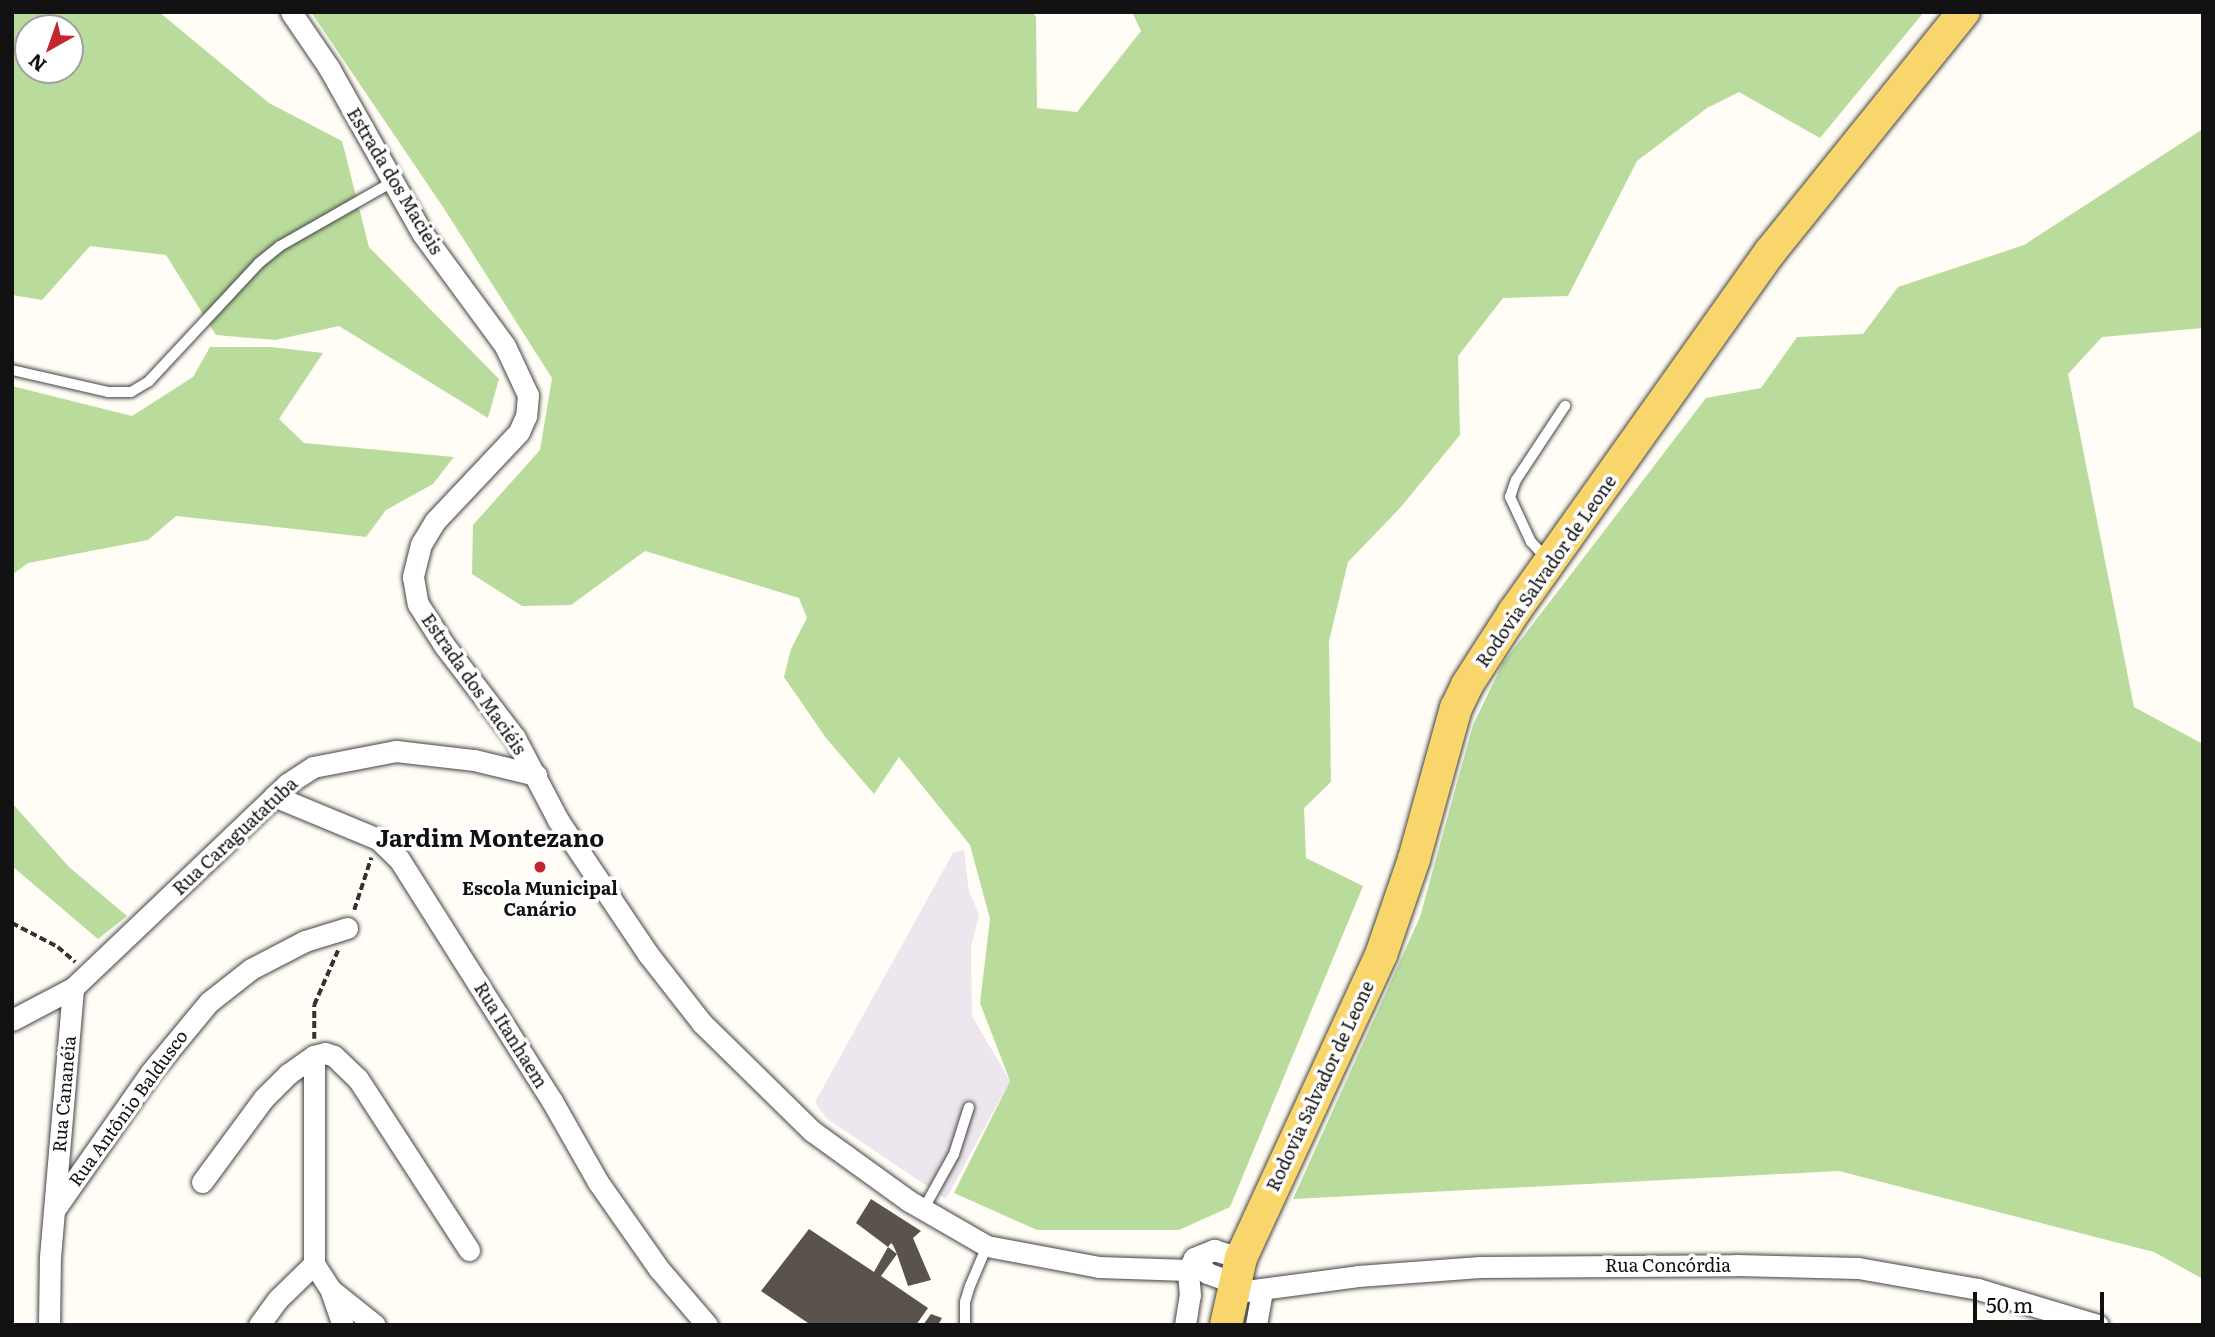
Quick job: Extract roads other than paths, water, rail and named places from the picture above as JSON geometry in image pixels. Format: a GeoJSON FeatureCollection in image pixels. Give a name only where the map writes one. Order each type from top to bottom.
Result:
{"type":"FeatureCollection","features":[{"type":"Feature","properties":{"kind":"main road","name":"Rodovia Salvador de Leone"},"geometry":{"type":"LineString","coordinates":[[1226,1325],[1242,1281],[1381,955],[1413,859],[1456,708],[1486,652],[1770,251],[1964,12]]}},
{"type":"Feature","properties":{"kind":"street","name":"Estrada dos Macieis"},"geometry":{"type":"LineString","coordinates":[[291,12],[329,68],[422,233],[505,346]]}},
{"type":"Feature","properties":{"kind":"street","name":"Estrada dos Maciéis"},"geometry":{"type":"LineString","coordinates":[[505,346],[528,395],[526,416],[503,452],[427,533],[415,561],[413,577],[418,604],[444,645],[515,738],[558,820],[603,888],[648,954],[702,1023],[812,1131],[923,1210],[987,1246],[1099,1267],[1191,1264],[1214,1250],[1242,1281]]}},
{"type":"Feature","properties":{"kind":"street","name":"Rua Caraguatatuba"},"geometry":{"type":"LineString","coordinates":[[12,1020],[73,988],[274,796],[299,775],[320,764],[396,751],[474,760],[536,775]]}},
{"type":"Feature","properties":{"kind":"street","name":"Rua Itanhaem"},"geometry":{"type":"LineString","coordinates":[[274,796],[378,839],[398,859],[439,919],[606,1193],[659,1269],[707,1325]]}},
{"type":"Feature","properties":{"kind":"street","name":"Rua Antônio Baldusco"},"geometry":{"type":"LineString","coordinates":[[55,1209],[151,1072],[209,1003],[251,969],[305,941],[347,928]]}},
{"type":"Feature","properties":{"kind":"street","name":"Rua Cananéia"},"geometry":{"type":"LineString","coordinates":[[49,1325],[50,1257],[73,988]]}},
{"type":"Feature","properties":{"kind":"street"},"geometry":{"type":"LineString","coordinates":[[202,1182],[264,1098],[288,1074],[314,1056],[326,1053],[334,1056],[358,1079],[469,1250]]}},
{"type":"Feature","properties":{"kind":"street"},"geometry":{"type":"LineString","coordinates":[[314,1056],[314,1264],[331,1290],[343,1325]]}},
{"type":"Feature","properties":{"kind":"street"},"geometry":{"type":"LineString","coordinates":[[259,1325],[278,1299],[314,1264]]}},
{"type":"Feature","properties":{"kind":"street"},"geometry":{"type":"LineString","coordinates":[[1185,1325],[1191,1264]]}},
{"type":"Feature","properties":{"kind":"street","name":"Rua Concórdia"},"geometry":{"type":"LineString","coordinates":[[1242,1281],[1480,1267],[1737,1265],[1858,1268],[1978,1289],[2098,1325]]}},
{"type":"Feature","properties":{"kind":"street"},"geometry":{"type":"LineString","coordinates":[[1242,1281],[1256,1325]]}},
{"type":"Feature","properties":{"kind":"street"},"geometry":{"type":"LineString","coordinates":[[331,1290],[374,1325]]}},
{"type":"Feature","properties":{"kind":"lane"},"geometry":{"type":"LineString","coordinates":[[12,370],[82,387],[131,392],[149,381],[280,246],[394,181]]}},
{"type":"Feature","properties":{"kind":"lane"},"geometry":{"type":"LineString","coordinates":[[1551,563],[1531,542],[1510,497],[1516,480],[1565,406]]}},
{"type":"Feature","properties":{"kind":"lane"},"geometry":{"type":"LineString","coordinates":[[923,1210],[954,1154],[969,1107]]}},
{"type":"Feature","properties":{"kind":"lane"},"geometry":{"type":"LineString","coordinates":[[965,1325],[965,1302],[987,1246]]}},
{"type":"Feature","properties":{"kind":"place","name":"Escola Municipal Canário"},"geometry":{"type":"Point","coordinates":[540,867]}},
{"type":"Feature","properties":{"kind":"district","name":"Jardim Montezano"},"geometry":{"type":"Point","coordinates":[490,837]}}]}
